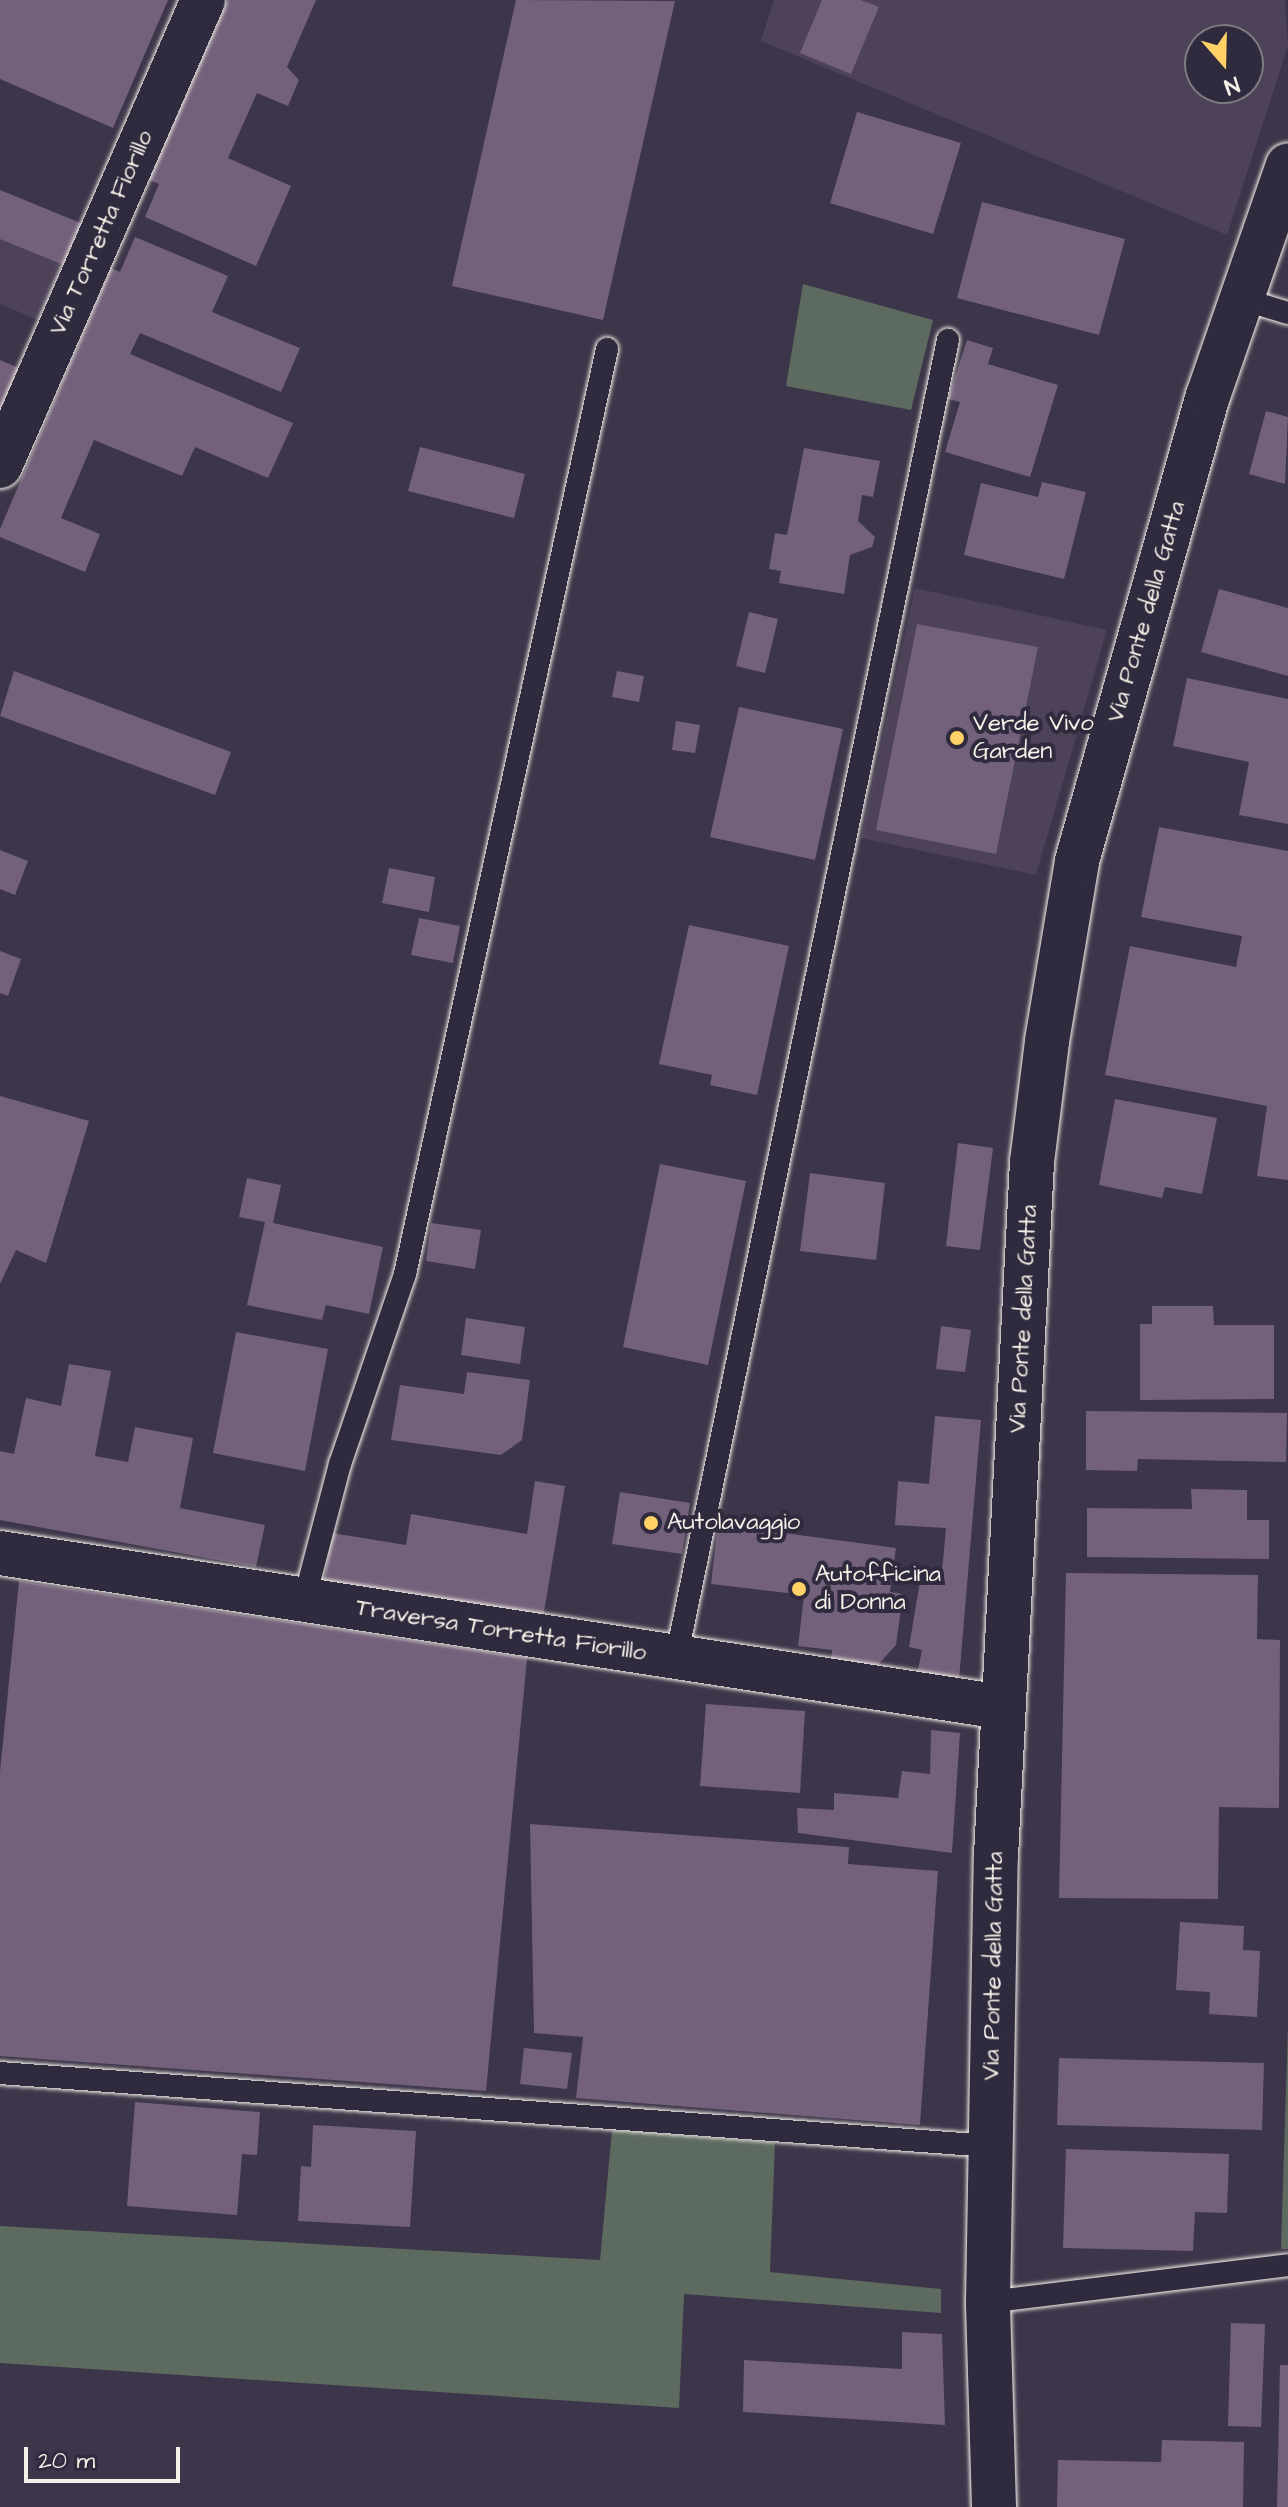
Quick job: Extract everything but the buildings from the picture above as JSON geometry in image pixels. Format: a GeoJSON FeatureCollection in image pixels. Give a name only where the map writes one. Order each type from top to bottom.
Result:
{"type":"FeatureCollection","features":[{"type":"Feature","properties":{"kind":"street","name":"Via Torretta Fiorillo"},"geometry":{"type":"LineString","coordinates":[[0,466],[203,0]]}},
{"type":"Feature","properties":{"kind":"street","name":"Via Ponte della Gatta"},"geometry":{"type":"LineString","coordinates":[[994,2507],[988,2302],[1002,1707],[1032,1162],[1077,861],[1208,396],[1288,165]]}},
{"type":"Feature","properties":{"kind":"street","name":"Traversa Torretta Fiorillo"},"geometry":{"type":"LineString","coordinates":[[0,1553],[1002,1707]]}},
{"type":"Feature","properties":{"kind":"lane"},"geometry":{"type":"LineString","coordinates":[[1242,299],[1288,313]]}},
{"type":"Feature","properties":{"kind":"lane"},"geometry":{"type":"LineString","coordinates":[[676,1659],[948,340]]}},
{"type":"Feature","properties":{"kind":"lane"},"geometry":{"type":"LineString","coordinates":[[304,1601],[340,1464],[405,1274],[607,349]]}},
{"type":"Feature","properties":{"kind":"lane"},"geometry":{"type":"LineString","coordinates":[[0,2073],[990,2146]]}},
{"type":"Feature","properties":{"kind":"lane"},"geometry":{"type":"LineString","coordinates":[[988,2302],[1288,2265]]}},
{"type":"Feature","properties":{"kind":"shaded area"},"geometry":{"type":"Polygon","coordinates":[[[774,0],[1285,0],[1288,46],[1227,235],[761,41],[774,0]]]}},
{"type":"Feature","properties":{"kind":"shaded area"},"geometry":{"type":"Polygon","coordinates":[[[0,190],[83,224],[43,322],[0,304],[0,190]]]}},
{"type":"Feature","properties":{"kind":"shaded area"},"geometry":{"type":"Polygon","coordinates":[[[915,588],[1107,630],[1036,875],[861,838],[915,588]]]}},
{"type":"Feature","properties":{"kind":"green space"},"geometry":{"type":"Polygon","coordinates":[[[803,284],[933,320],[911,410],[786,386],[803,284]]]}},
{"type":"Feature","properties":{"kind":"green space"},"geometry":{"type":"Polygon","coordinates":[[[1288,2024],[1288,2249],[1281,2249],[1288,2024]]]}},
{"type":"Feature","properties":{"kind":"green space"},"geometry":{"type":"Polygon","coordinates":[[[612,2130],[775,2143],[770,2272],[941,2289],[941,2313],[684,2294],[679,2408],[0,2363],[0,2226],[600,2260],[612,2130]]]}},
{"type":"Feature","properties":{"kind":"place","name":"Verde Vivo Garden"},"geometry":{"type":"Point","coordinates":[957,738]}},
{"type":"Feature","properties":{"kind":"place","name":"Autolavaggio"},"geometry":{"type":"Point","coordinates":[651,1523]}},
{"type":"Feature","properties":{"kind":"place","name":"Autofficina di Donna"},"geometry":{"type":"Point","coordinates":[799,1589]}}]}
